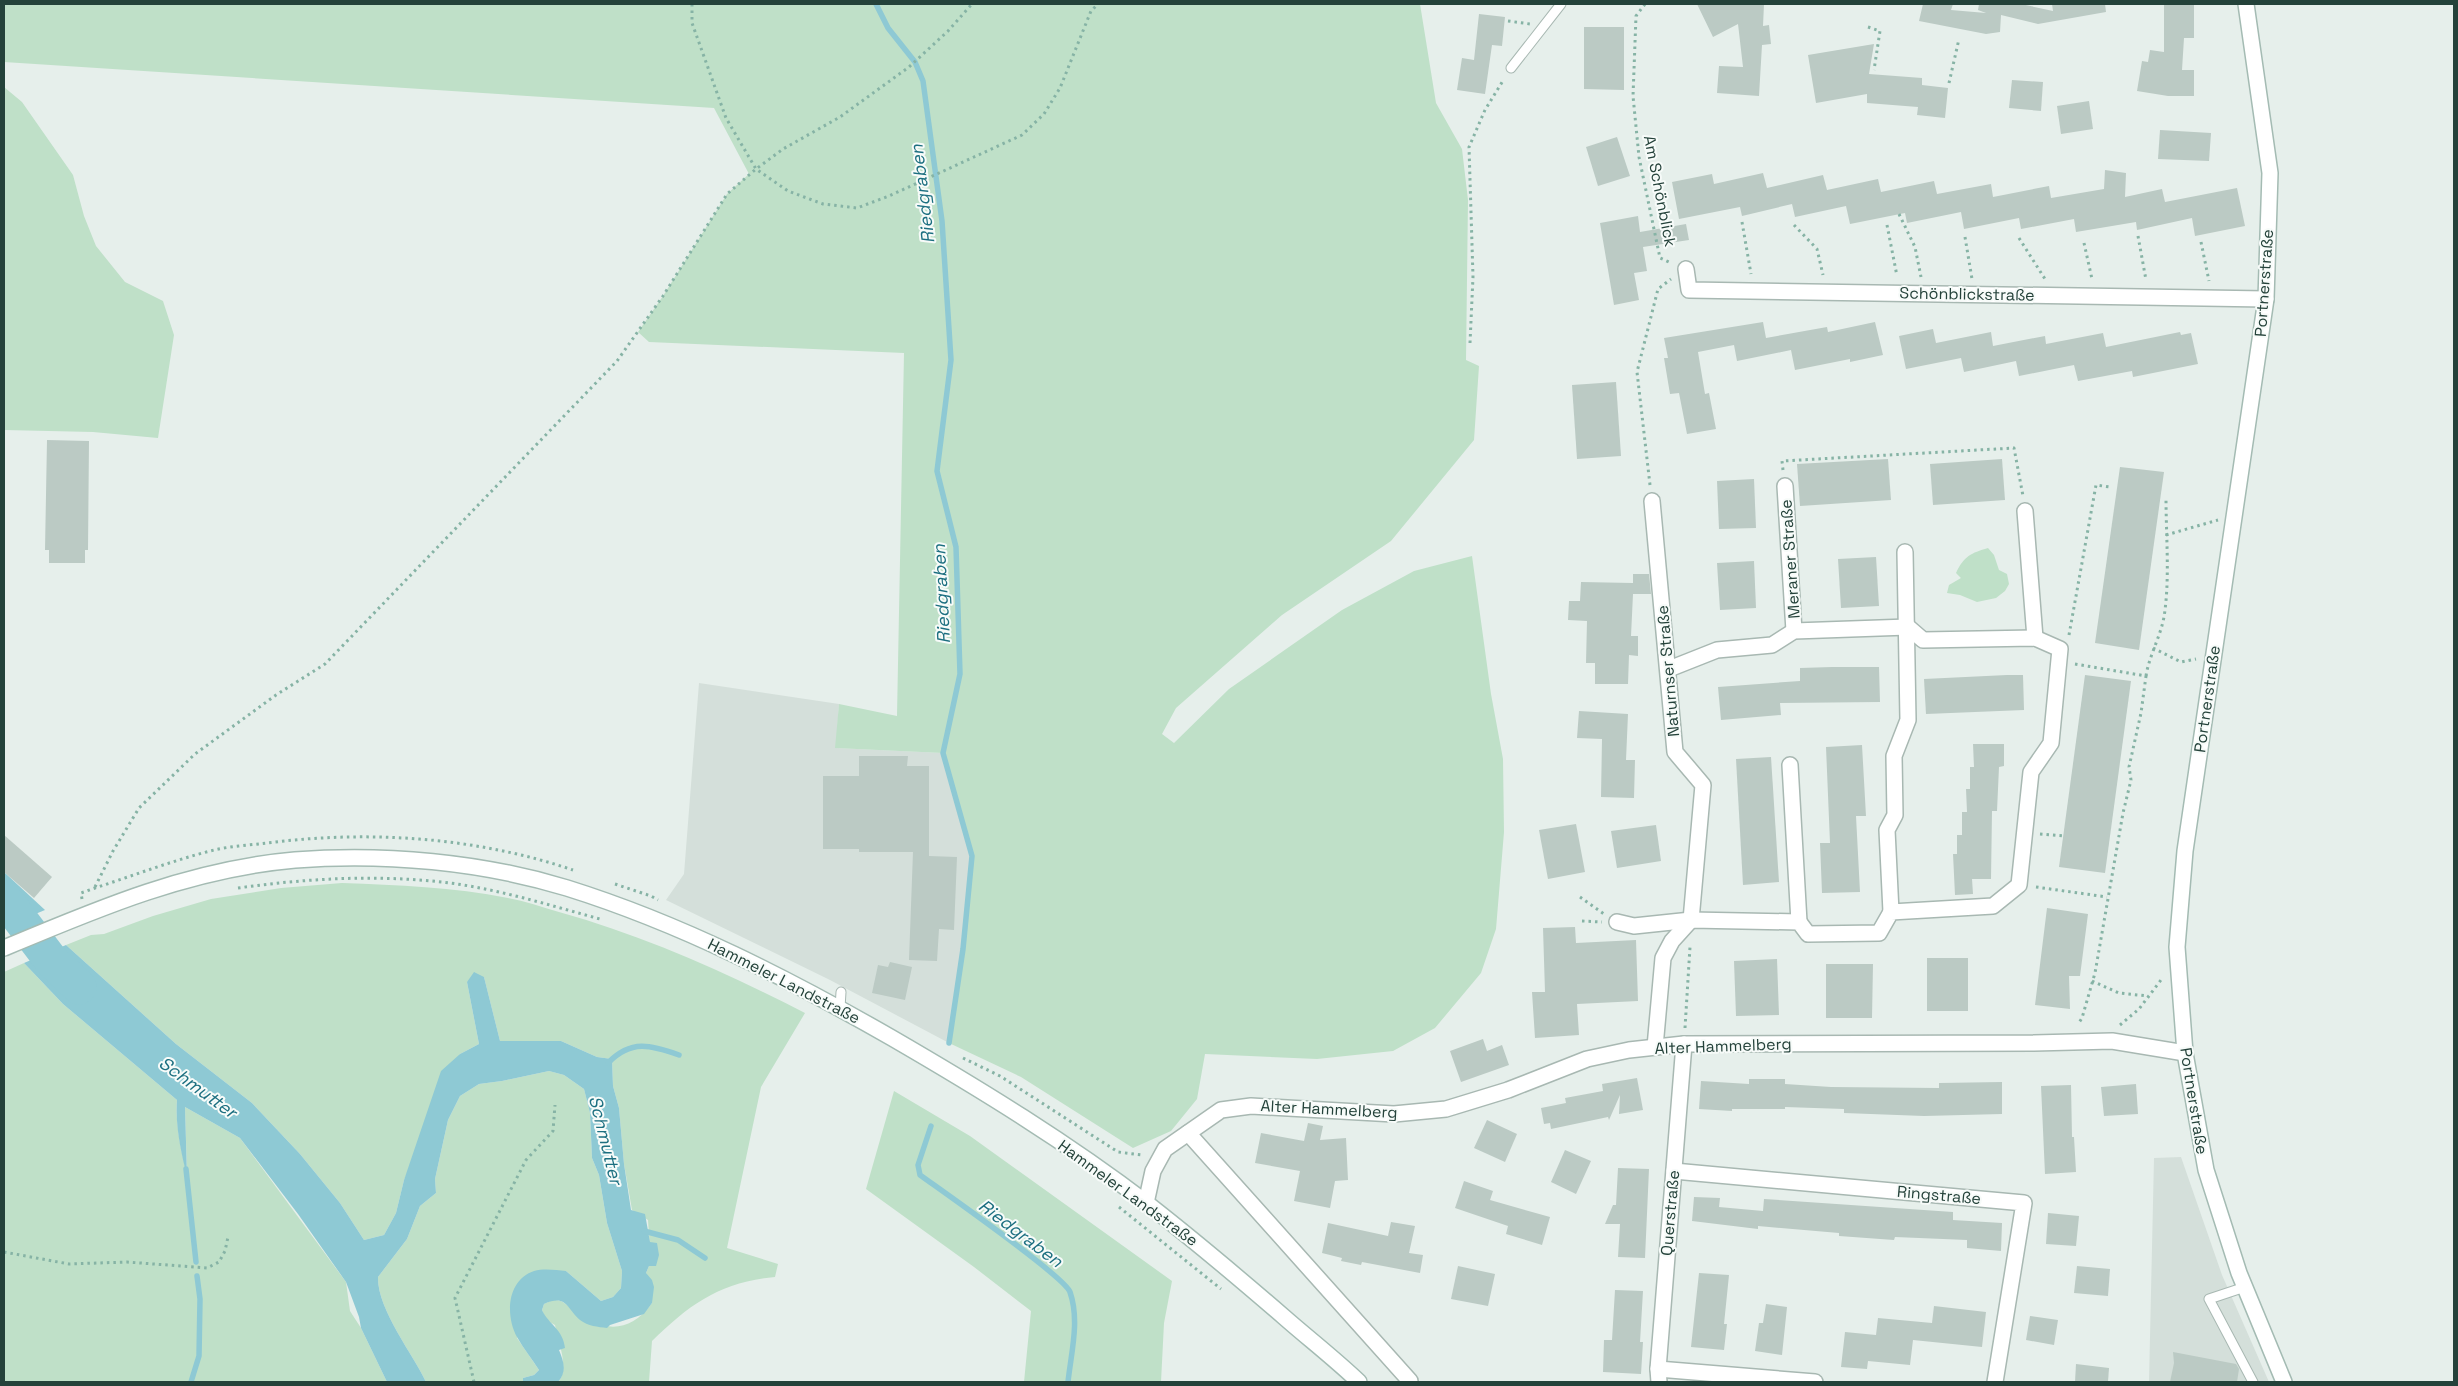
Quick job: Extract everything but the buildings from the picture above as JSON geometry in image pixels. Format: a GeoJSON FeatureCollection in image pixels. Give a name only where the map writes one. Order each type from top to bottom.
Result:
{"type":"FeatureCollection","features":[{"type":"Feature","properties":{"kind":"street","name":"Portnerstraße"},"geometry":{"type":"LineString","coordinates":[[2246,4],[2270,174],[2266,299],[2185,851],[2178,954],[2185,1053],[2206,1170],[2245,1288],[2284,1382]]}},
{"type":"Feature","properties":{"kind":"street","name":"Schönblickstraße"},"geometry":{"type":"LineString","coordinates":[[1686,269],[1689,290],[2266,299]]}},
{"type":"Feature","properties":{"kind":"street","name":"Meraner Straße"},"geometry":{"type":"LineString","coordinates":[[1785,486],[1794,631]]}},
{"type":"Feature","properties":{"kind":"street","name":"Naturnser Straße"},"geometry":{"type":"LineString","coordinates":[[1652,501],[1669,669],[1675,752],[1703,785],[1691,920]]}},
{"type":"Feature","properties":{"kind":"street"},"geometry":{"type":"LineString","coordinates":[[2026,511],[2035,638]]}},
{"type":"Feature","properties":{"kind":"street"},"geometry":{"type":"LineString","coordinates":[[1790,765],[1799,922],[1808,934],[1879,933],[1891,912],[1887,830],[1895,815],[1894,756],[1908,720],[1908,627],[1905,552]]}},
{"type":"Feature","properties":{"kind":"street","name":"Meraner Straße"},"geometry":{"type":"LineString","coordinates":[[1669,669],[1717,650],[1772,645],[1794,631],[1908,627]]}},
{"type":"Feature","properties":{"kind":"street"},"geometry":{"type":"LineString","coordinates":[[1891,912],[1993,906],[2018,885],[2031,772],[2051,743],[2060,655],[2035,638],[1923,640],[1908,627]]}},
{"type":"Feature","properties":{"kind":"street","name":"Hammeler Landstraße"},"geometry":{"type":"LineString","coordinates":[[4,948],[108,904],[203,874],[294,860],[377,858],[469,866],[565,887],[681,929],[806,989],[964,1080],[1026,1119],[1146,1203],[1224,1265],[1359,1382]]}},
{"type":"Feature","properties":{"kind":"street"},"geometry":{"type":"LineString","coordinates":[[1617,922],[1634,926],[1691,920],[1799,922]]}},
{"type":"Feature","properties":{"kind":"street"},"geometry":{"type":"LineString","coordinates":[[1655,1047],[1663,958],[1672,941],[1691,920]]}},
{"type":"Feature","properties":{"kind":"street","name":"Alter Hammelberg"},"geometry":{"type":"LineString","coordinates":[[1146,1203],[1153,1171],[1165,1149],[1221,1110],[1251,1106],[1394,1114],[1446,1109],[1508,1090],[1587,1059],[1629,1050],[1684,1044],[2112,1041],[2185,1053]]}},
{"type":"Feature","properties":{"kind":"street","name":"Querstraße"},"geometry":{"type":"LineString","coordinates":[[1659,1375],[1684,1044]]}},
{"type":"Feature","properties":{"kind":"street"},"geometry":{"type":"LineString","coordinates":[[1188,1133],[1410,1382]]}},
{"type":"Feature","properties":{"kind":"street","name":"Ringstraße"},"geometry":{"type":"LineString","coordinates":[[1674,1171],[2024,1203],[1995,1382]]}},
{"type":"Feature","properties":{"kind":"street"},"geometry":{"type":"LineString","coordinates":[[1659,1375],[1815,1382]]}},
{"type":"Feature","properties":{"kind":"lane"},"geometry":{"type":"LineString","coordinates":[[1511,68],[1561,4]]}},
{"type":"Feature","properties":{"kind":"lane"},"geometry":{"type":"LineString","coordinates":[[840,1008],[841,992]]}},
{"type":"Feature","properties":{"kind":"lane"},"geometry":{"type":"LineString","coordinates":[[2245,1288],[2209,1299],[2253,1382]]}},
{"type":"Feature","properties":{"kind":"path"},"geometry":{"type":"LineString","coordinates":[[692,4],[692,23],[726,118],[756,168],[788,191],[823,204],[857,208],[889,196],[1022,135],[1044,114],[1060,88],[1092,11],[1098,4]]}},
{"type":"Feature","properties":{"kind":"path"},"geometry":{"type":"LineString","coordinates":[[95,888],[114,850],[139,808],[195,754],[276,695],[326,664],[617,361],[663,296],[727,194],[756,168],[783,149],[840,116],[921,57],[972,4]]}},
{"type":"Feature","properties":{"kind":"path","name":"Am Schönblick"},"geometry":{"type":"LineString","coordinates":[[1646,4],[1636,16],[1634,43],[1633,96],[1639,157],[1660,258],[1686,269]]}},
{"type":"Feature","properties":{"kind":"path"},"geometry":{"type":"LineString","coordinates":[[1868,27],[1880,31],[1874,70]]}},
{"type":"Feature","properties":{"kind":"path"},"geometry":{"type":"LineString","coordinates":[[1949,83],[1959,39]]}},
{"type":"Feature","properties":{"kind":"path"},"geometry":{"type":"LineString","coordinates":[[1470,343],[1473,247],[1469,147],[1486,110],[1511,68]]}},
{"type":"Feature","properties":{"kind":"path"},"geometry":{"type":"LineString","coordinates":[[1899,214],[1915,247],[1924,293]]}},
{"type":"Feature","properties":{"kind":"path"},"geometry":{"type":"LineString","coordinates":[[1742,222],[1753,290]]}},
{"type":"Feature","properties":{"kind":"path"},"geometry":{"type":"LineString","coordinates":[[1887,225],[1900,292]]}},
{"type":"Feature","properties":{"kind":"path"},"geometry":{"type":"LineString","coordinates":[[1794,226],[1817,250],[1826,291]]}},
{"type":"Feature","properties":{"kind":"path"},"geometry":{"type":"LineString","coordinates":[[2138,236],[2150,297]]}},
{"type":"Feature","properties":{"kind":"path"},"geometry":{"type":"LineString","coordinates":[[1965,237],[1975,294]]}},
{"type":"Feature","properties":{"kind":"path"},"geometry":{"type":"LineString","coordinates":[[2019,238],[2055,295]]}},
{"type":"Feature","properties":{"kind":"path"},"geometry":{"type":"LineString","coordinates":[[2201,242],[2212,298]]}},
{"type":"Feature","properties":{"kind":"path"},"geometry":{"type":"LineString","coordinates":[[2084,243],[2095,296]]}},
{"type":"Feature","properties":{"kind":"path"},"geometry":{"type":"LineString","coordinates":[[1652,501],[1637,372],[1658,288],[1686,269]]}},
{"type":"Feature","properties":{"kind":"path"},"geometry":{"type":"LineString","coordinates":[[1785,486],[1782,461],[2014,448],[2026,511]]}},
{"type":"Feature","properties":{"kind":"path"},"geometry":{"type":"LineString","coordinates":[[2110,487],[2096,484],[2069,638],[2060,655],[2146,676]]}},
{"type":"Feature","properties":{"kind":"path"},"geometry":{"type":"LineString","coordinates":[[2064,1042],[2082,1018],[2092,981],[2123,813],[2131,780],[2129,767],[2142,713],[2146,676],[2153,648],[2164,618],[2166,498]]}},
{"type":"Feature","properties":{"kind":"path"},"geometry":{"type":"LineString","coordinates":[[2166,535],[2199,525]]}},
{"type":"Feature","properties":{"kind":"path"},"geometry":{"type":"LineString","coordinates":[[2153,648],[2182,662],[2214,656]]}},
{"type":"Feature","properties":{"kind":"path"},"geometry":{"type":"LineString","coordinates":[[2024,832],[2064,836]]}},
{"type":"Feature","properties":{"kind":"path"},"geometry":{"type":"LineString","coordinates":[[83,914],[81,893],[95,888],[216,850],[310,838],[401,838],[471,845],[554,863],[580,872]]}},
{"type":"Feature","properties":{"kind":"path"},"geometry":{"type":"LineString","coordinates":[[236,888],[281,882],[343,878],[433,881],[510,894],[608,922]]}},
{"type":"Feature","properties":{"kind":"path"},"geometry":{"type":"LineString","coordinates":[[607,881],[659,901]]}},
{"type":"Feature","properties":{"kind":"path"},"geometry":{"type":"LineString","coordinates":[[2018,885],[2107,897]]}},
{"type":"Feature","properties":{"kind":"path"},"geometry":{"type":"LineString","coordinates":[[1580,897],[1617,922]]}},
{"type":"Feature","properties":{"kind":"path"},"geometry":{"type":"LineString","coordinates":[[1684,1044],[1691,920]]}},
{"type":"Feature","properties":{"kind":"path"},"geometry":{"type":"LineString","coordinates":[[1582,921],[1617,922]]}},
{"type":"Feature","properties":{"kind":"path"},"geometry":{"type":"LineString","coordinates":[[2118,1026],[2139,1009],[2178,954]]}},
{"type":"Feature","properties":{"kind":"path"},"geometry":{"type":"LineString","coordinates":[[2092,981],[2119,993],[2148,996]]}},
{"type":"Feature","properties":{"kind":"path"},"geometry":{"type":"LineString","coordinates":[[962,1057],[1000,1076],[1118,1152],[1141,1156],[1165,1149]]}},
{"type":"Feature","properties":{"kind":"path"},"geometry":{"type":"LineString","coordinates":[[474,1382],[455,1298],[526,1160],[553,1131],[555,1105]]}},
{"type":"Feature","properties":{"kind":"path"},"geometry":{"type":"LineString","coordinates":[[1112,1201],[1226,1292]]}},
{"type":"Feature","properties":{"kind":"path"},"geometry":{"type":"LineString","coordinates":[[4,1252],[69,1264],[127,1262],[207,1268],[220,1262],[228,1237]]}},
{"type":"Feature","properties":{"kind":"shaded area"},"geometry":{"type":"Polygon","coordinates":[[[699,683],[839,704],[836,748],[943,753],[972,856],[963,949],[949,1043],[830,980],[666,900],[684,874],[699,683]]]}},
{"type":"Feature","properties":{"kind":"shaded area"},"geometry":{"type":"Polygon","coordinates":[[[2181,1157],[2222,1275],[2269,1382],[2149,1382],[2154,1158],[2181,1157]]]}},
{"type":"Feature","properties":{"kind":"green space"},"geometry":{"type":"Polygon","coordinates":[[[4,4],[1420,4],[1436,103],[1462,149],[1468,200],[1466,360],[1479,366],[1474,440],[1391,541],[1282,615],[1176,708],[1162,734],[1174,743],[1229,689],[1342,610],[1414,571],[1472,556],[1491,694],[1503,759],[1504,832],[1496,929],[1481,973],[1435,1028],[1393,1051],[1317,1059],[1205,1054],[1197,1099],[1171,1131],[1133,1148],[1021,1077],[949,1043],[963,949],[972,856],[943,753],[835,748],[839,704],[897,716],[904,353],[649,342],[638,332],[727,194],[749,174],[714,108],[4,62],[4,4]]]}},
{"type":"Feature","properties":{"kind":"green space"},"geometry":{"type":"Polygon","coordinates":[[[4,87],[22,102],[73,175],[84,216],[96,246],[125,282],[163,301],[174,335],[158,438],[93,432],[4,430],[4,87]]]}},
{"type":"Feature","properties":{"kind":"green space"},"geometry":{"type":"Polygon","coordinates":[[[1988,548],[1994,555],[1999,570],[2007,574],[2009,584],[2005,591],[1996,598],[1977,602],[1960,595],[1947,593],[1949,585],[1961,578],[1956,573],[1965,559],[1988,548]]]}},
{"type":"Feature","properties":{"kind":"green space"},"geometry":{"type":"Polygon","coordinates":[[[342,883],[446,889],[487,894],[527,902],[654,944],[715,969],[805,1013],[761,1087],[727,1248],[778,1264],[775,1277],[723,1289],[694,1305],[680,1316],[652,1341],[649,1382],[558,1382],[563,1370],[560,1347],[555,1325],[546,1320],[542,1310],[544,1304],[558,1300],[583,1317],[604,1326],[614,1327],[634,1321],[652,1303],[646,1273],[651,1265],[648,1220],[632,1210],[624,1164],[619,1108],[613,1086],[612,1059],[597,1057],[561,1041],[500,1041],[484,977],[467,982],[479,1044],[460,1054],[404,1180],[396,1213],[384,1235],[364,1240],[340,1203],[300,1154],[252,1103],[176,1044],[66,945],[91,935],[104,934],[153,916],[211,899],[281,888],[342,883]]]}},
{"type":"Feature","properties":{"kind":"green space"},"geometry":{"type":"Polygon","coordinates":[[[24,963],[63,1004],[177,1100],[179,1137],[187,1173],[185,1107],[240,1138],[346,1282],[350,1311],[361,1328],[387,1382],[4,1382],[4,972],[24,963]]]}},
{"type":"Feature","properties":{"kind":"green space"},"geometry":{"type":"Polygon","coordinates":[[[549,1071],[564,1075],[584,1089],[590,1113],[592,1158],[599,1175],[607,1223],[622,1271],[621,1288],[613,1297],[601,1301],[566,1271],[517,1338],[539,1370],[534,1375],[523,1378],[523,1382],[426,1382],[389,1317],[379,1290],[378,1277],[407,1239],[420,1206],[436,1193],[435,1179],[448,1120],[460,1096],[479,1084],[549,1071]]]}},
{"type":"Feature","properties":{"kind":"green space"},"geometry":{"type":"Polygon","coordinates":[[[894,1091],[970,1136],[1172,1281],[1164,1323],[1161,1382],[1024,1382],[1031,1311],[866,1189],[894,1091]]]}},
{"type":"Feature","properties":{"kind":"water"},"geometry":{"type":"Polygon","coordinates":[[[4,872],[45,910],[4,927],[4,872]]]}},
{"type":"Feature","properties":{"kind":"water"},"geometry":{"type":"Polygon","coordinates":[[[66,945],[176,1044],[252,1103],[300,1154],[340,1203],[364,1240],[384,1235],[396,1213],[404,1180],[441,1071],[460,1054],[479,1044],[467,982],[474,972],[484,977],[500,1041],[561,1041],[597,1057],[612,1059],[613,1086],[619,1108],[624,1164],[631,1210],[645,1214],[650,1242],[657,1243],[659,1255],[656,1266],[649,1266],[646,1273],[652,1280],[654,1287],[652,1303],[644,1314],[610,1325],[607,1328],[583,1322],[562,1302],[552,1301],[544,1304],[542,1310],[562,1336],[564,1342],[565,1348],[559,1350],[564,1371],[558,1382],[523,1382],[523,1378],[534,1375],[539,1370],[513,1328],[510,1309],[511,1299],[518,1282],[525,1276],[538,1270],[566,1271],[601,1301],[613,1297],[621,1288],[622,1271],[607,1223],[599,1175],[592,1158],[590,1113],[584,1089],[564,1075],[549,1071],[479,1084],[460,1096],[448,1120],[435,1179],[436,1193],[420,1206],[407,1239],[378,1277],[379,1290],[389,1317],[426,1382],[387,1382],[361,1328],[359,1317],[346,1282],[298,1214],[240,1138],[185,1107],[187,1176],[178,1129],[177,1100],[63,1004],[24,963],[66,945]]]}},
{"type":"Feature","properties":{"kind":"waterway","name":"Riedgraben"},"geometry":{"type":"LineString","coordinates":[[876,4],[888,28],[915,62],[923,81],[942,221],[951,360],[937,471],[956,547],[960,674],[943,753],[972,856],[963,949],[949,1043]]}},
{"type":"Feature","properties":{"kind":"waterway","name":"Schmutter"},"geometry":{"type":"LineString","coordinates":[[4,898],[51,960],[79,987]]}},
{"type":"Feature","properties":{"kind":"waterway","name":"Schmutter"},"geometry":{"type":"LineString","coordinates":[[608,1063],[617,1055],[633,1047],[650,1047],[679,1055]]}},
{"type":"Feature","properties":{"kind":"waterway","name":"Riedgraben"},"geometry":{"type":"LineString","coordinates":[[931,1126],[918,1165],[920,1175],[1026,1252],[1063,1283],[1070,1292],[1075,1326],[1068,1382]]}},
{"type":"Feature","properties":{"kind":"waterway"},"geometry":{"type":"LineString","coordinates":[[186,1169],[196,1262]]}},
{"type":"Feature","properties":{"kind":"waterway","name":"Schmutter"},"geometry":{"type":"LineString","coordinates":[[644,1231],[678,1240],[705,1258]]}},
{"type":"Feature","properties":{"kind":"waterway"},"geometry":{"type":"LineString","coordinates":[[191,1382],[199,1356],[200,1299],[197,1276]]}}]}
